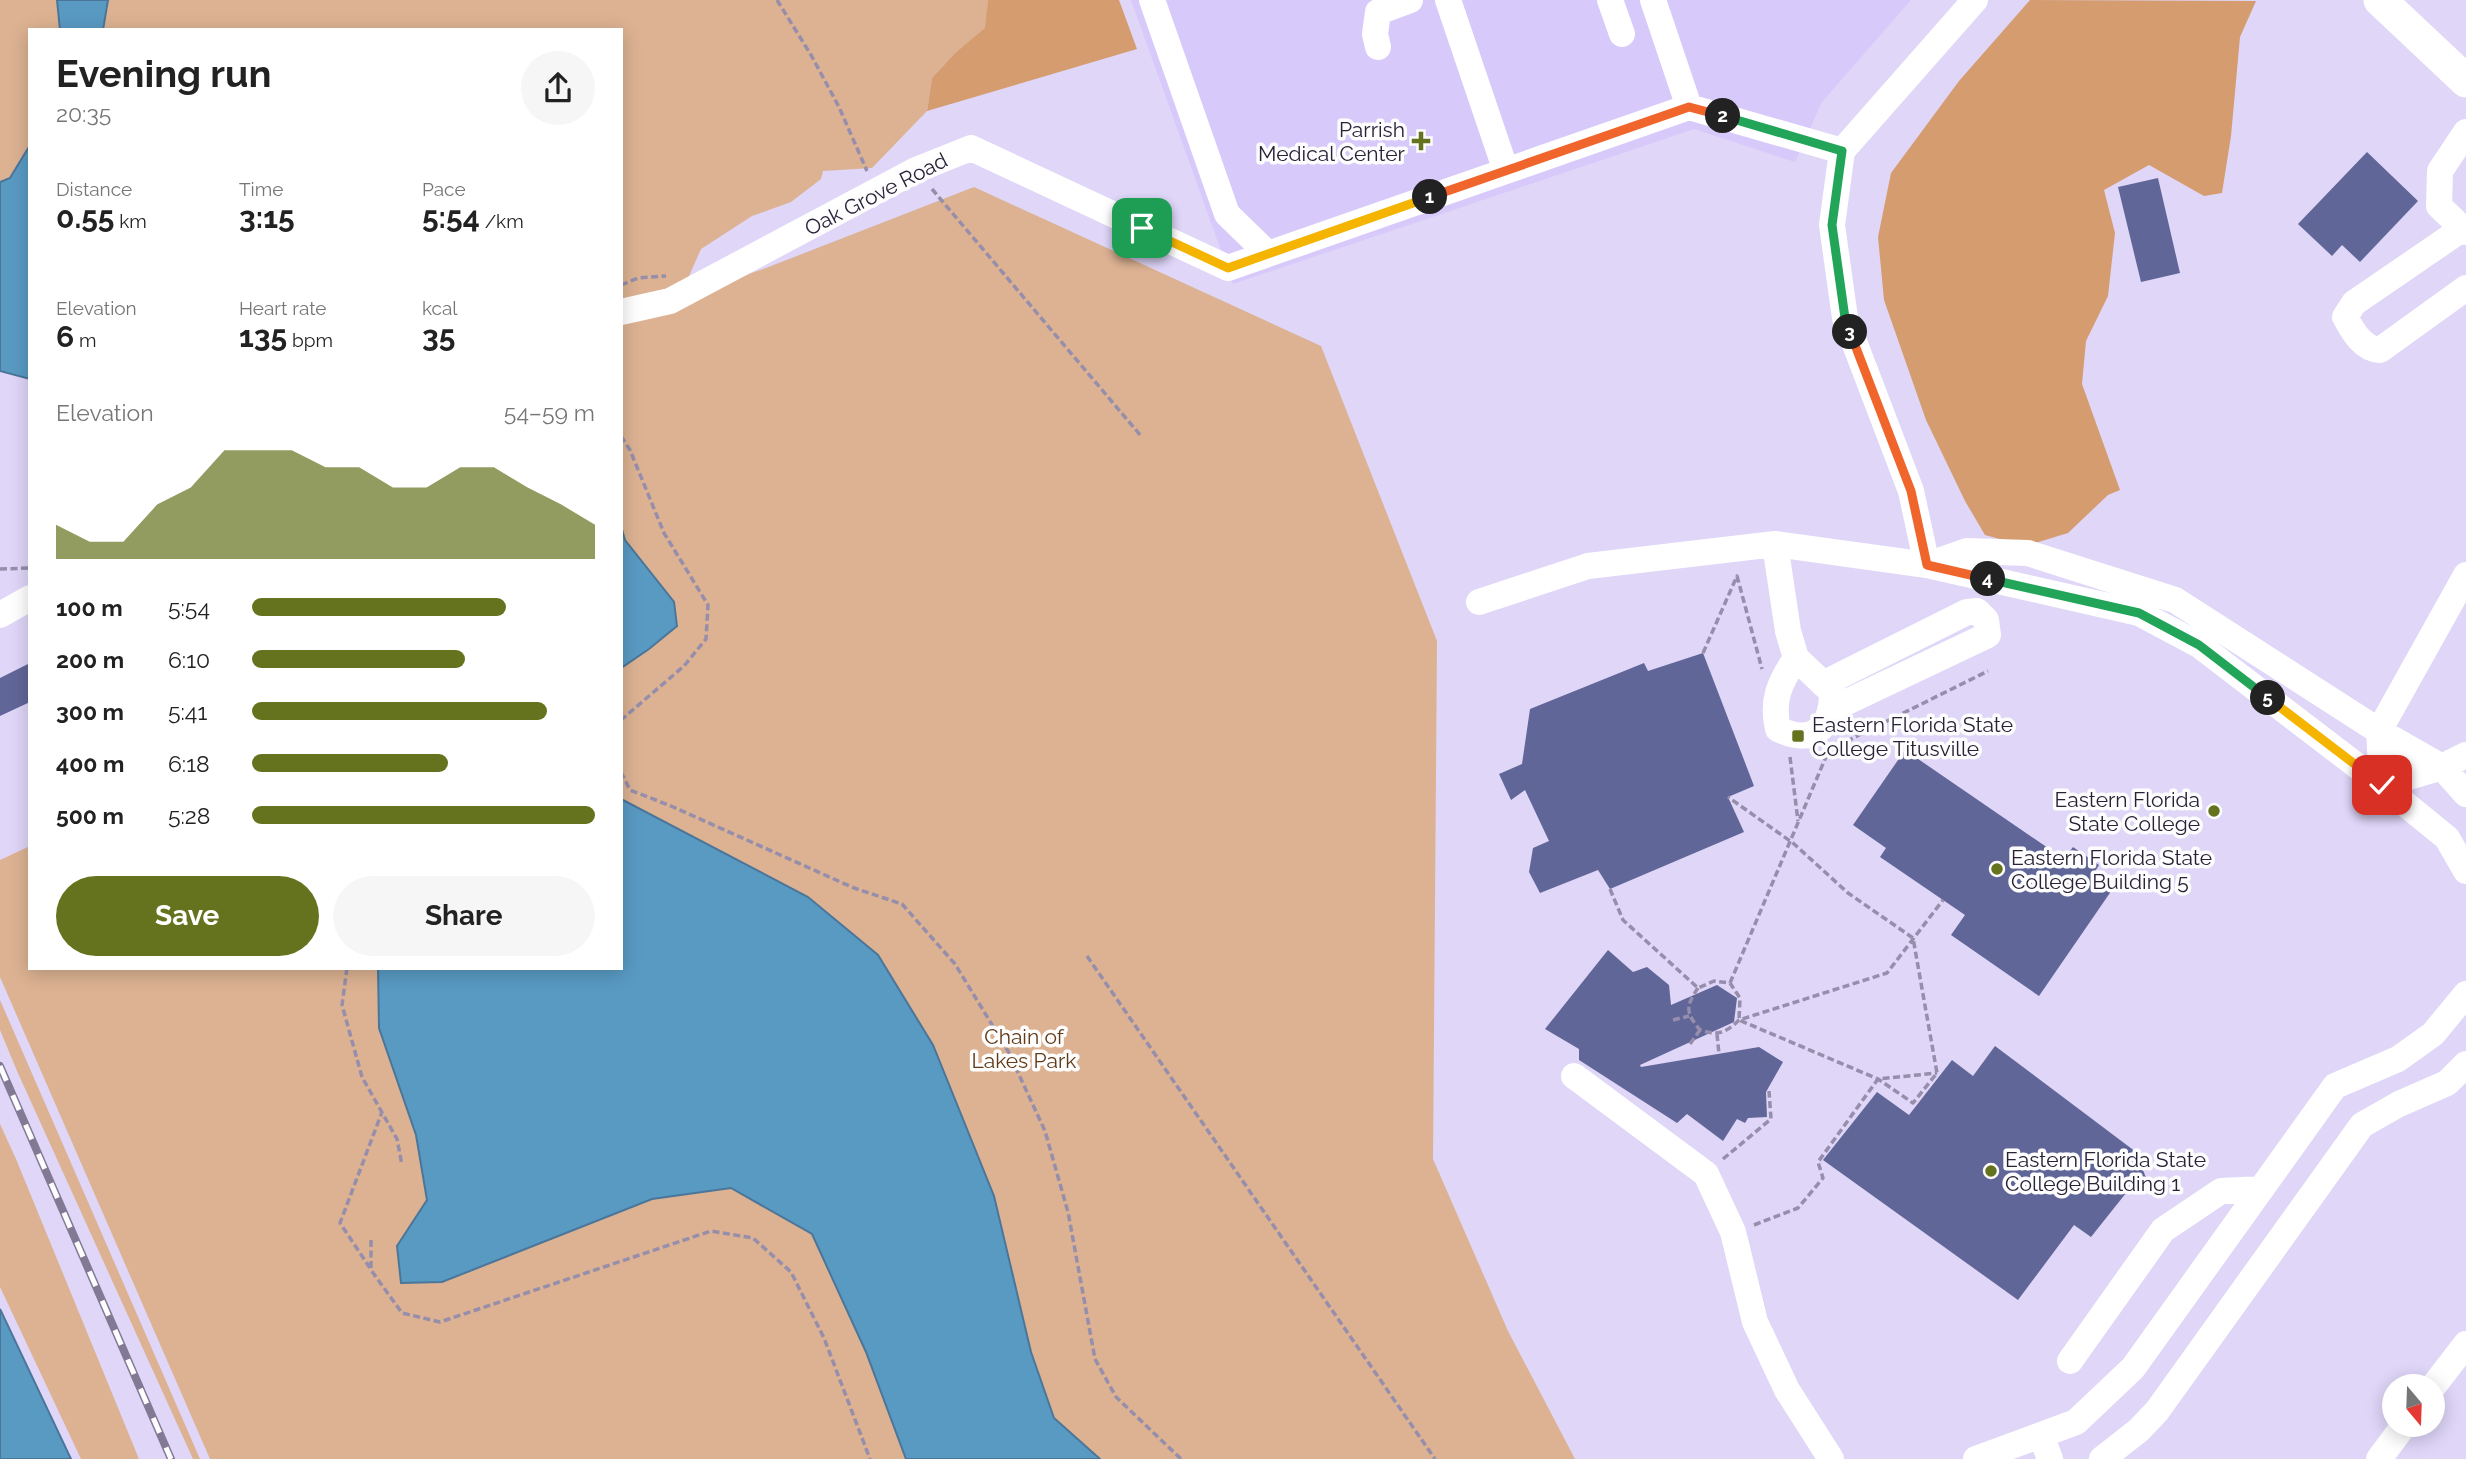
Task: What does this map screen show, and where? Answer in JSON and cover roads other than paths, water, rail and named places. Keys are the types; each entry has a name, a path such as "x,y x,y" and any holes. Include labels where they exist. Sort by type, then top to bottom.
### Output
{"main road":[{"path":"2380,0 2466,81"}],"street":[{"path":"1152,0 1227,214 1268,254"},
{"path":"1378,47 1375,34 1378,12 1410,0"},
{"path":"1448,0 1506,171"},
{"path":"1610,0 1622,34"},
{"path":"1653,0 1689,107 1842,151"},
{"path":"1927,565 1911,491 1845,318 1832,225 1842,151 1975,0"},
{"name":"Oak Grove Road","path":"623,312 670,301 916,170 971,148 1228,268 1689,107"},
{"path":"2466,132 2440,171 2439,206 2464,231 2354,303 2345,317 2352,330 2368,348 2380,350 2466,288"},
{"path":"1775,544 1788,631 1796,658 1832,692 1824,728 1811,735 1792,735 1779,729 1775,715 1775,697 1783,677 1796,658"},
{"path":"1479,602 1588,566 1775,544 1927,565 2139,613 2199,645 2382,785 2447,838 2466,871"},
{"path":"1927,565 1967,551 2028,554 2175,600 2379,731 2442,767 2466,794"},
{"path":"2382,785 2379,731 2466,575"},
{"path":"0,615 28,599"},
{"path":"1823,684 1967,612 1977,611 1986,621 1987,635 1830,709"},
{"path":"2382,785 2442,767 2466,755"},
{"path":"1976,1459 2046,1447 2133,1368 2335,1086 2407,1053 2433,1034 2466,994"},
{"path":"2102,1459 2139,1430 2157,1411 2362,1125 2399,1104 2447,1083 2466,1065"},
{"path":"1574,1076 1706,1174 1733,1232 1755,1322 1787,1390 1831,1459"},
{"path":"2070,1361 2163,1230 2221,1191 2261,1189"},
{"path":"2443,1374 2466,1344"},
{"path":"2379,1459 2395,1437"}],"water":[{"path":"57,0 108,0 103,28 60,28"},
{"path":"28,148 28,378 0,371 0,182 10,178"},
{"path":"623,533 625,540 674,602 677,626 623,667"},
{"path":"623,800 808,897 878,955 933,1045 994,1196 1031,1352 1054,1418 1100,1459 906,1459 866,1352 812,1234 731,1188 652,1199 442,1282 401,1283 397,1246 427,1200 416,1135 379,1028 378,970 623,970"},
{"path":"0,1309 71,1459 0,1459"}],"railway":[{"path":"0,1066 171,1459"}],"place":[{"name":"Parrish Medical Center","path":"1421,141"},
{"name":"Eastern Florida State College Titusville","path":"1798,736"},
{"name":"Eastern Florida State College","path":"2214,811"},
{"name":"Eastern Florida State College Building 5","path":"1997,869"},
{"name":"Eastern Florida State College Building 1","path":"1991,1171"}],"park label":[{"name":"Chain of Lakes Park","path":"1024,1048"}]}
